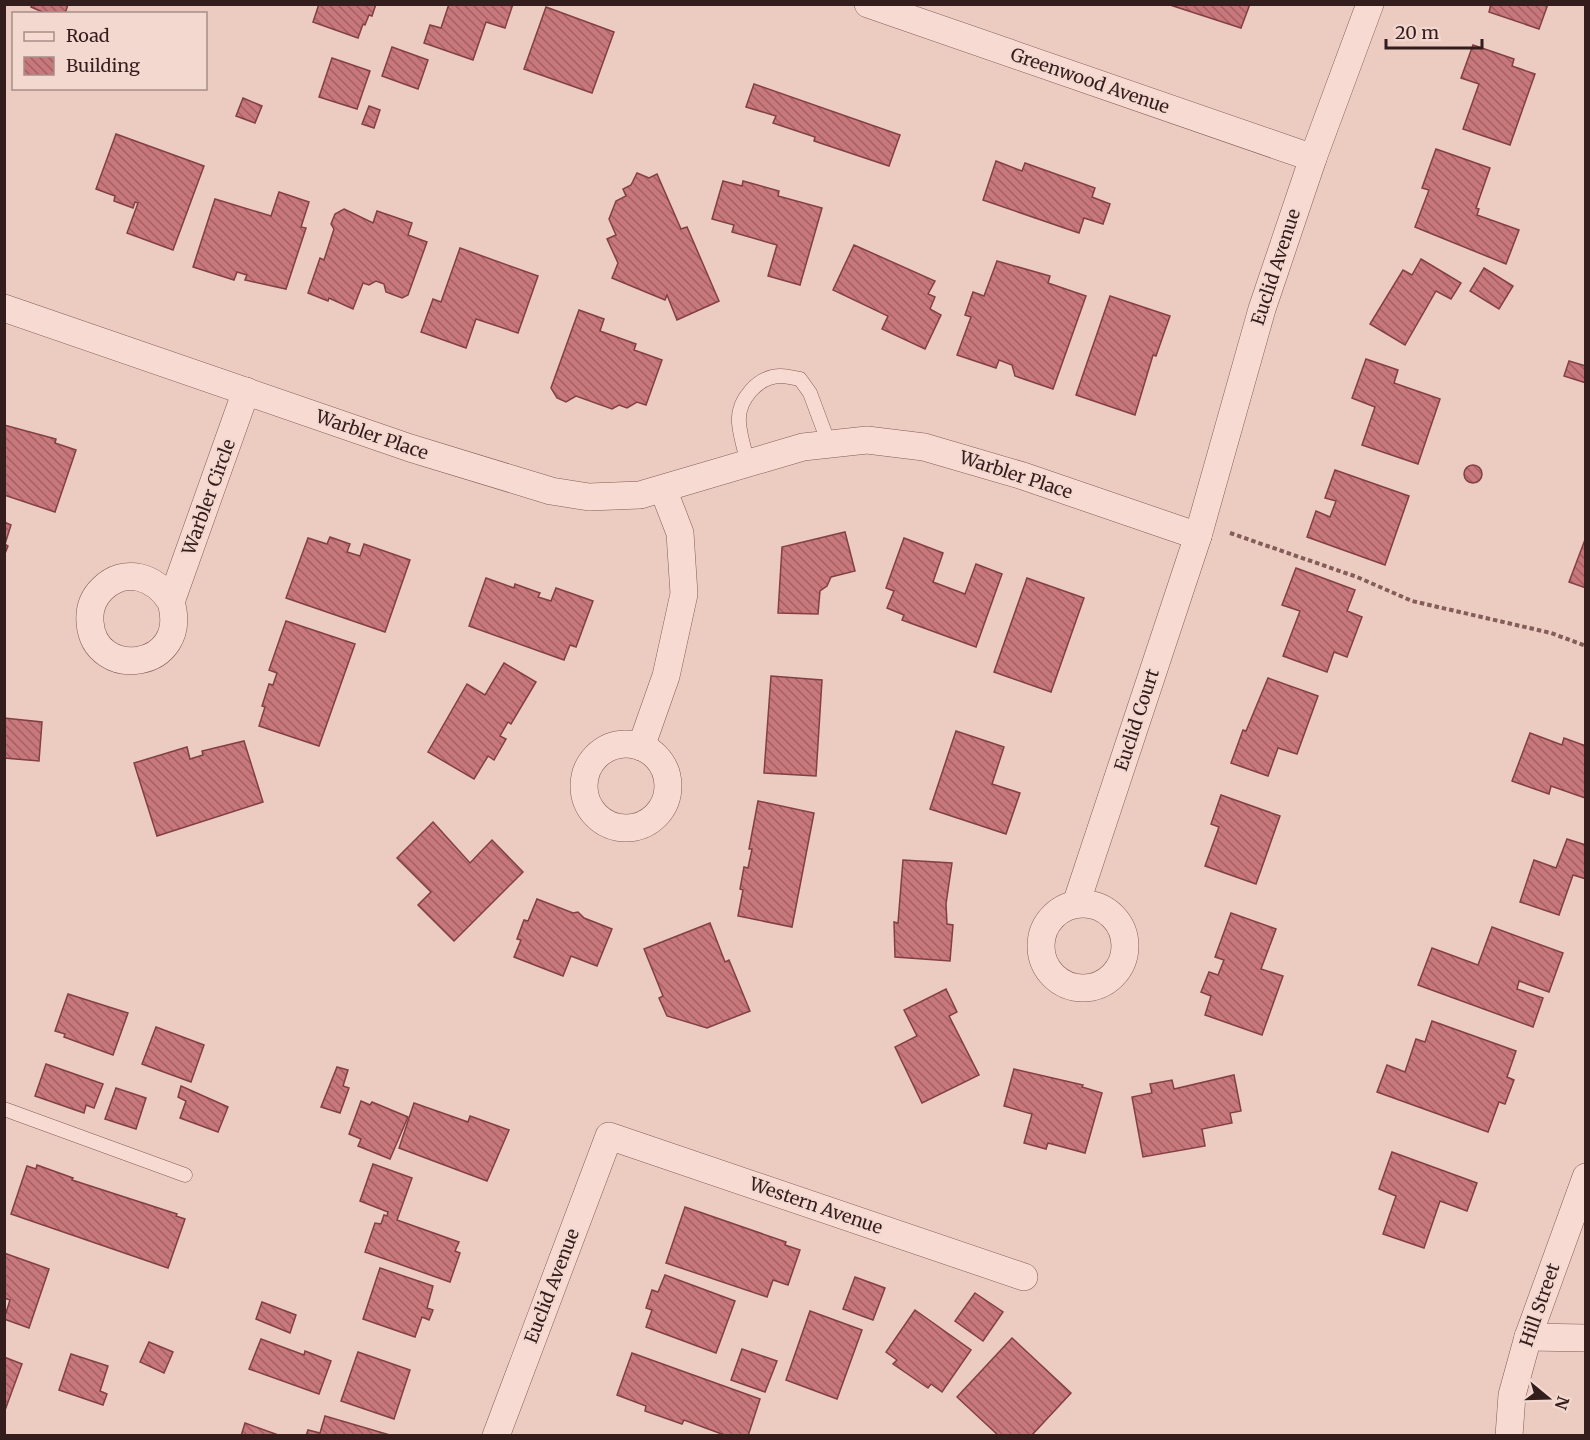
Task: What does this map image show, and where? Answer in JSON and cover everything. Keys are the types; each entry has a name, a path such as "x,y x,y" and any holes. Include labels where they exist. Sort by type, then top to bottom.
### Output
{"street":[{"name":"Greenwood Avenue","path":"868,4 1313,158"},
{"name":"Euclid Avenue","path":"1200,530 1262,309 1313,158 1370,4"},
{"name":"Warbler Place","path":"4,308 410,448 551,491 590,497 640,495 803,447 867,440 924,447 1200,530"},
{"name":"Warbler Circle","path":"171,602 246,391"},
{"path":"641,747 666,676 684,594 680,533 663,489"},
{"name":"Euclid Court","path":"1076,904 1200,530"},
{"name":"Euclid Avenue","path":"496,1436 609,1136"},
{"name":"Western Avenue","path":"609,1136 1024,1277"},
{"name":"Hill Street","path":"1509,1436 1512,1395 1528,1337 1586,1177"},
{"path":"1528,1337 1586,1338"}],"lane":[{"path":"748,464 738,421 742,404 756,386 780,376 800,379 810,393 830,444"},
{"path":"4,1109 186,1175"}],"path":[{"path":"1200,530 1320,563 1412,601 1551,633 1586,646"}],"building":[{"path":"32,4 68,4 66,12 42,12 31,7"},
{"path":"319,4 376,4 372,16 369,15 365,25 363,24 358,38 313,22"},
{"path":"449,4 513,4 505,28 486,22 473,60 424,43 430,25 441,28"},
{"path":"1167,4 1250,4 1241,28"},
{"path":"1491,4 1548,4 1539,29 1489,12"},
{"path":"546,7 614,32 592,93 524,69"},
{"path":"1473,45 1514,59 1512,66 1535,74 1510,145 1463,129 1479,84 1461,78"},
{"path":"392,47 428,60 418,89 382,76"},
{"path":"332,58 370,71 357,109 319,97"},
{"path":"754,84 900,135 889,166 814,141 815,137 773,123 776,116 746,107"},
{"path":"243,98 262,106 255,123 236,116"},
{"path":"369,106 380,110 374,128 362,124"},
{"path":"116,134 204,166 173,250 127,233 138,203 135,202 133,208 114,201 115,196 96,189"},
{"path":"1436,149 1490,168 1476,208 1479,209 1477,215 1519,230 1506,264 1415,227 1429,190 1422,188"},
{"path":"996,161 1022,171 1025,163 1095,188 1092,197 1110,204 1103,224 1084,218 1079,233 983,200"},
{"path":"637,173 649,178 657,174 681,229 687,227 719,301 677,320 667,295 665,300 612,278 618,263 607,239 616,235 609,219 616,201 626,196 623,189 631,185"},
{"path":"723,181 742,186 743,181 779,191 778,196 822,208 800,285 768,276 777,245 732,232 734,225 712,219"},
{"path":"279,192 309,202 301,227 306,228 286,289 245,280 247,275 237,272 234,280 193,267 215,199 271,216"},
{"path":"344,209 373,223 377,211 412,223 408,235 427,242 408,295 402,298 386,292 384,284 376,281 369,285 363,283 353,309 329,298 328,301 308,293 320,258 324,260 334,229 331,224 335,214"},
{"path":"854,245 935,281 928,294 935,297 930,309 941,315 925,349 882,329 888,316 833,290"},
{"path":"460,248 538,276 518,333 476,319 466,348 421,332 433,299 441,302"},
{"path":"1421,259 1461,283 1451,299 1436,291 1405,345 1370,324 1403,270 1412,275"},
{"path":"997,261 1050,276 1048,283 1086,296 1053,389 1015,376 1012,365 999,360 996,368 957,355 971,317 965,315 973,292 984,296"},
{"path":"1484,268 1513,286 1499,309 1470,291"},
{"path":"1110,296 1170,316 1156,356 1153,355 1135,415 1076,395"},
{"path":"579,310 604,319 600,331 636,344 634,350 662,360 646,405 637,402 627,408 619,405 612,409 576,396 566,402 557,398 551,388"},
{"path":"1366,359 1398,370 1394,383 1440,399 1418,464 1362,445 1375,407 1352,398"},
{"path":"1569,361 1586,366 1586,383 1564,376"},
{"path":"4,425 56,439 55,443 76,450 55,512 4,495"},
{"path":"1473,465 1479,468 1482,474 1479,480 1473,483 1467,480 1464,474 1467,468"},
{"path":"1335,470 1409,496 1385,565 1307,537 1316,511 1330,517 1336,501 1325,498"},
{"path":"4,522 11,525 4,556"},
{"path":"845,532 855,571 831,577 827,586 820,591 818,614 778,613 782,547"},
{"path":"330,537 350,544 347,552 360,556 364,544 410,560 385,632 286,598 308,538 327,544"},
{"path":"1586,537 1586,588 1569,582"},
{"path":"904,538 943,553 933,582 965,594 976,564 1002,574 976,647 902,620 904,615 887,608 894,591 886,588"},
{"path":"1296,568 1355,590 1347,611 1362,617 1347,657 1334,652 1327,672 1283,656 1300,611 1282,605"},
{"path":"486,578 514,588 515,584 540,593 538,597 551,601 556,588 593,601 576,647 570,645 564,660 469,626"},
{"path":"1027,578 1084,598 1051,692 994,672"},
{"path":"286,621 355,644 319,746 259,726 269,684 273,685 277,673 269,670"},
{"path":"504,663 536,682 511,724 508,722 500,736 506,739 494,760 488,756 474,779 428,752 467,684 485,695"},
{"path":"771,676 822,680 816,776 764,773"},
{"path":"1268,678 1318,696 1297,754 1278,748 1268,776 1231,763 1243,730 1246,731"},
{"path":"4,718 42,722 39,761 4,758"},
{"path":"956,731 1004,747 992,784 1020,793 1006,834 930,809"},
{"path":"1530,733 1562,745 1564,738 1586,746 1585,798 1551,786 1549,794 1512,781"},
{"path":"244,741 263,802 157,836 134,763 187,747 190,759 203,755 202,751"},
{"path":"1221,795 1280,816 1256,884 1205,866 1219,827 1211,824"},
{"path":"758,801 814,813 792,927 738,916 743,890 740,889 744,867 748,868 752,849 749,849"},
{"path":"433,822 470,863 492,840 523,872 454,941 418,905 431,892 397,858"},
{"path":"1567,839 1586,845 1586,879 1573,875 1559,915 1520,902 1534,860 1556,868"},
{"path":"903,860 952,863 946,904 947,924 953,925 950,961 895,957 894,922 898,923"},
{"path":"537,899 573,913 578,912 584,918 612,929 597,966 571,956 563,976 514,957 521,940 517,939 524,920 528,921"},
{"path":"1231,913 1276,929 1261,969 1283,976 1262,1035 1205,1015 1211,996 1201,992 1209,972 1218,975 1224,960 1215,957"},
{"path":"710,923 725,962 729,960 750,1011 707,1028 667,1016 659,998 663,996 644,949"},
{"path":"1492,927 1563,953 1549,992 1519,981 1517,989 1543,998 1533,1027 1418,985 1432,948 1478,965"},
{"path":"946,989 957,1012 949,1016 979,1075 922,1103 895,1047 917,1036 904,1010"},
{"path":"68,994 128,1013 113,1055 64,1037 65,1034 55,1031"},
{"path":"1432,1021 1516,1051 1507,1077 1514,1080 1505,1104 1499,1102 1488,1132 1377,1092 1387,1065 1405,1072 1416,1039 1425,1042"},
{"path":"156,1027 204,1045 191,1082 142,1064"},
{"path":"46,1064 103,1084 94,1108 86,1105 84,1113 35,1096"},
{"path":"337,1067 348,1070 343,1086 349,1088 340,1113 321,1107"},
{"path":"1014,1069 1083,1085 1082,1087 1102,1093 1085,1153 1048,1143 1046,1149 1024,1143 1032,1114 1004,1106"},
{"path":"1234,1075 1241,1111 1230,1113 1232,1123 1202,1129 1205,1146 1143,1157 1132,1097 1152,1093 1150,1084 1172,1080 1174,1089"},
{"path":"181,1086 228,1107 218,1132 180,1118 186,1101 178,1097"},
{"path":"116,1088 146,1098 136,1129 105,1119"},
{"path":"361,1101 370,1105 372,1102 408,1117 390,1159 358,1146 361,1139 349,1134"},
{"path":"414,1103 468,1122 470,1116 509,1130 487,1181 399,1148"},
{"path":"1392,1152 1477,1183 1467,1211 1440,1201 1424,1248 1383,1234 1396,1196 1379,1189"},
{"path":"373,1164 412,1178 397,1220 459,1242 455,1251 460,1253 450,1282 365,1252 375,1223 381,1224 384,1215 387,1216 388,1212 360,1201"},
{"path":"37,1165 73,1178 72,1180 177,1214 176,1216 185,1219 168,1268 11,1214 27,1166 36,1169"},
{"path":"685,1207 786,1242 785,1245 800,1250 788,1285 773,1280 767,1297 666,1263"},
{"path":"4,1253 49,1269 29,1328 4,1319 10,1300 4,1298"},
{"path":"380,1268 433,1286 427,1308 433,1310 429,1320 422,1317 415,1337 363,1319"},
{"path":"665,1275 735,1301 716,1353 646,1327 652,1310 646,1308 652,1290 658,1292"},
{"path":"855,1277 885,1288 873,1320 843,1309"},
{"path":"975,1293 1003,1312 983,1341 955,1321"},
{"path":"262,1302 296,1315 290,1333 256,1319"},
{"path":"915,1310 971,1350 942,1392 931,1384 928,1388 893,1364 897,1360 886,1352"},
{"path":"810,1311 862,1330 837,1399 786,1380"},
{"path":"1012,1338 1071,1393 1031,1436 999,1436 957,1397"},
{"path":"261,1339 304,1355 305,1351 331,1361 319,1394 249,1369"},
{"path":"149,1342 173,1352 164,1373 140,1362"},
{"path":"742,1349 777,1361 765,1392 731,1380"},
{"path":"358,1352 410,1370 394,1419 341,1401"},
{"path":"632,1353 760,1399 748,1436 727,1436 684,1420 682,1424 645,1411 646,1406 617,1395"},
{"path":"71,1354 108,1366 100,1391 107,1394 103,1405 59,1390"},
{"path":"4,1357 22,1364 4,1413"},
{"path":"325,1416 390,1436 306,1436 308,1430 320,1433"},
{"path":"245,1423 281,1436 241,1436"}]}
